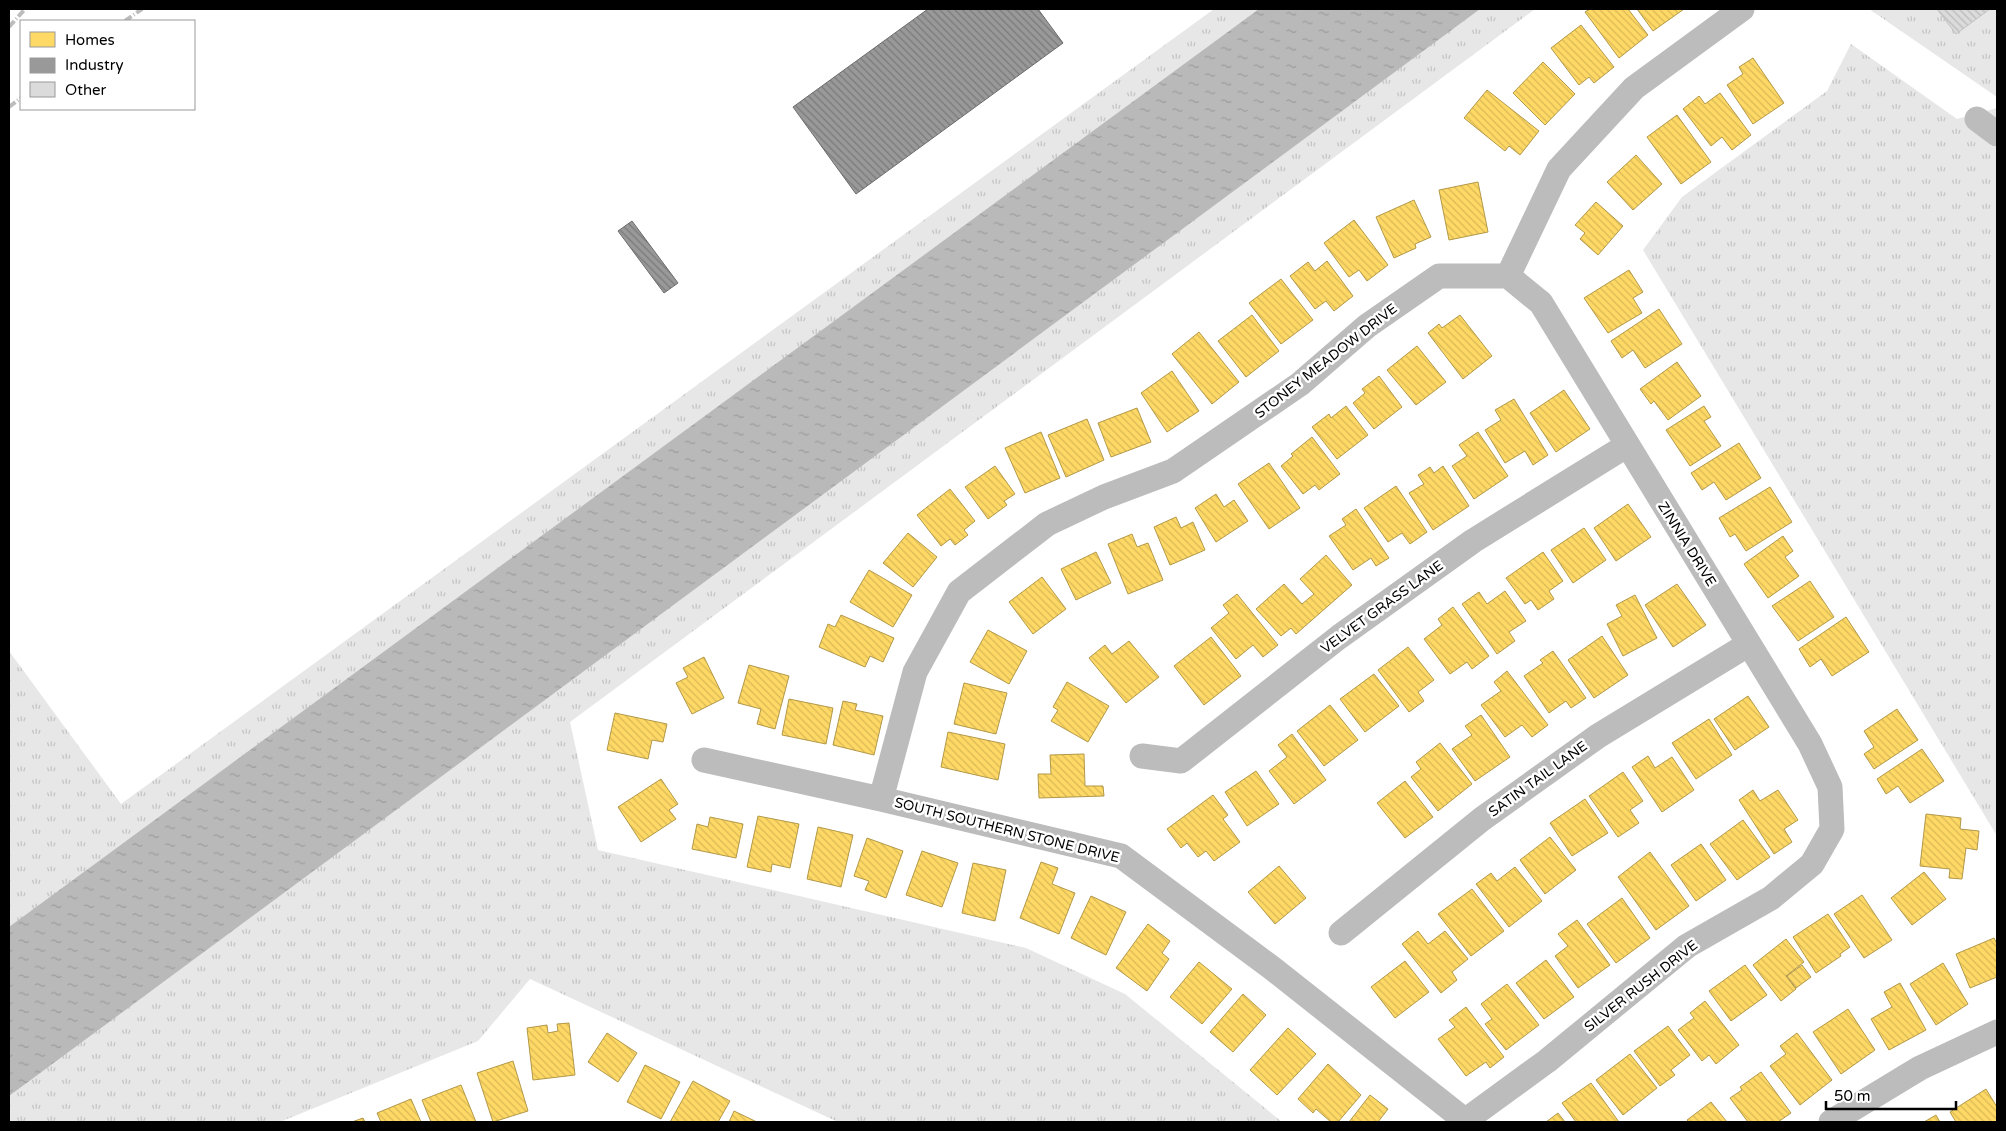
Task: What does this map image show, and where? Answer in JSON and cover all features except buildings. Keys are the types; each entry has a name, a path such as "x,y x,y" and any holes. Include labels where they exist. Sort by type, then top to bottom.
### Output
{"street":[{"path":"1508,276 1560,169 1634,88 1742,9"},
{"path":"1978,119 1997,134"},
{"name":"STONEY MEADOW DRIVE","path":"880,799 915,672 959,592 1047,524 1104,496 1174,472 1300,384 1366,326 1439,276 1508,276"},
{"name":"ZINNIA DRIVE","path":"1508,276 1541,303 1626,446 1810,744 1830,787 1832,829"},
{"name":"VELVET GRASS LANE","path":"1142,756 1181,761 1339,637 1473,541 1626,446"},
{"name":"SATIN TAIL LANE","path":"1341,933 1482,819 1590,741 1749,644"},
{"name":"SOUTH SOUTHERN STONE DRIVE","path":"704,760 1121,856 1272,968 1467,1121"},
{"name":"SILVER RUSH DRIVE","path":"1467,1121 1547,1061 1687,946 1771,898 1812,864 1832,829"},
{"path":"1831,1122 1920,1068 1997,1032"}],"green space":[{"path":"1214,9 1535,9 570,722 598,850 1026,948 1125,994 1282,1122 838,1122 530,979 478,1041 280,1122 9,1122 9,651 121,804"},
{"path":"1869,9 1997,9 1997,97"},
{"path":"1851,44 1957,119 1997,108 1997,119 1969,128 1997,148 1997,836 1643,250 1682,197 1827,91"}],"water":[{"path":"1259,9 1480,9 9,1096 9,927"}],"railway":[{"path":"9,27 25,9"},
{"path":"126,20 142,9"},
{"path":"9,107 20,99"}]}
